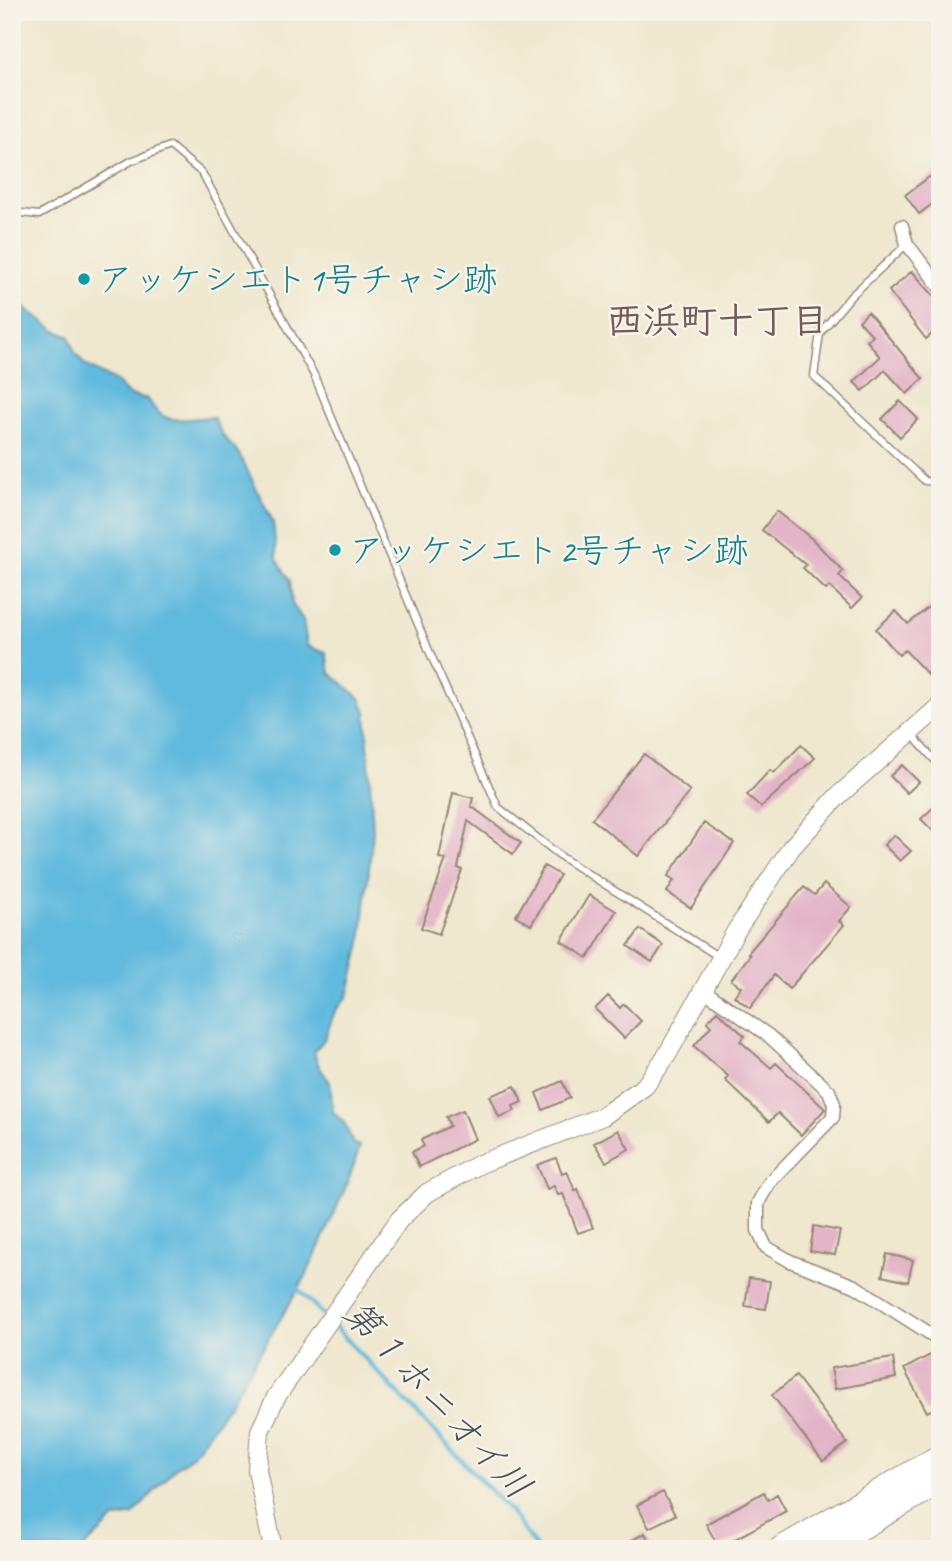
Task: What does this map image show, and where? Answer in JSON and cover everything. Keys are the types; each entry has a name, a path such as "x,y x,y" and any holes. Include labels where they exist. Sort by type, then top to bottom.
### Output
{"highway":[{"path":"780,1549 940,1456"},
{"path":"825,1549 940,1482"}],"street":[{"path":"902,226 907,244 940,287"},
{"path":"273,1549 257,1469 260,1431 276,1397 399,1220 427,1193 480,1164 603,1116 645,1086 667,1055 721,958 791,848 838,796 940,706"},
{"path":"703,990 769,1036 829,1091 834,1104 833,1117 769,1183 758,1203 758,1230 766,1247 790,1261 855,1286 940,1339"}],"lane":[{"path":"12,212 39,215 131,161 170,146 202,173 314,375 430,653 498,807 563,858 721,958"},
{"path":"907,244 851,296 820,333 814,376 925,481 940,482"},
{"path":"910,733 940,766"}],"water":[{"path":"12,299 56,331 69,336 75,353 84,364 116,382 129,395 148,399 161,415 175,420 213,417 223,436 239,454 273,522 277,559 290,581 292,604 303,620 307,646 326,653 330,673 360,698 366,712 373,831 361,943 348,996 335,1011 325,1038 314,1052 319,1067 330,1082 333,1112 345,1124 353,1144 360,1146 348,1182 306,1276 230,1403 191,1457 176,1467 133,1515 114,1519 83,1549 12,1549"}],"building":[{"path":"940,169 940,198 919,214 905,195"},
{"path":"912,271 940,303 940,327 926,339 889,291"},
{"path":"868,312 923,379 907,394 885,370 863,391 854,382 880,357 867,341 873,336 859,321"},
{"path":"900,401 918,419 900,437 882,419"},
{"path":"777,511 812,539 843,571 839,576 862,598 852,608 829,586 826,590 803,568 806,565 762,530"},
{"path":"940,598 940,670 931,678 905,650 899,655 876,629 896,611 908,624"},
{"path":"801,745 815,758 761,807 747,795 770,770 774,773"},
{"path":"644,754 690,791 638,856 592,819"},
{"path":"902,765 919,782 907,793 890,776"},
{"path":"453,793 473,798 471,806 521,843 513,854 468,821 458,868 462,870 439,934 421,928 446,859 439,858"},
{"path":"940,801 940,838 921,819"},
{"path":"704,823 734,843 691,908 667,892 674,880 668,876"},
{"path":"894,835 911,851 900,861 884,845"},
{"path":"544,866 560,875 531,925 516,916"},
{"path":"824,884 851,907 839,921 844,925 789,989 774,975 750,1008 734,996 741,987 731,980 750,955 748,953 804,887 815,895"},
{"path":"589,895 616,911 588,958 561,941"},
{"path":"640,929 663,945 652,962 628,946"},
{"path":"608,996 620,1008 624,1004 641,1021 624,1038 595,1009"},
{"path":"717,1011 745,1036 740,1041 771,1068 776,1063 825,1109 801,1135 778,1113 769,1122 725,1080 728,1076 694,1046 711,1026 707,1022"},
{"path":"562,1081 570,1098 543,1110 536,1093"},
{"path":"515,1086 522,1102 513,1106 515,1111 499,1117 490,1096"},
{"path":"463,1110 475,1139 419,1167 412,1152 424,1146 421,1140 450,1126 446,1117"},
{"path":"618,1130 629,1149 606,1162 594,1143"},
{"path":"556,1158 562,1173 567,1171 575,1191 578,1189 593,1228 578,1233 563,1194 558,1195 554,1186 547,1189 537,1165"},
{"path":"814,1226 840,1231 835,1255 810,1251"},
{"path":"887,1254 913,1260 908,1282 882,1276"},
{"path":"749,1278 770,1281 766,1309 745,1306"},
{"path":"930,1355 940,1373 940,1406 927,1412 904,1369"},
{"path":"893,1358 896,1378 835,1389 831,1368"},
{"path":"796,1376 847,1443 823,1461 772,1395"},
{"path":"663,1492 675,1515 649,1528 637,1505"},
{"path":"764,1492 768,1500 777,1494 786,1511 719,1548 706,1524"},
{"path":"645,1533 653,1549 617,1549"}],"waterway":[{"name":"第１ホニオイ川","path":"298,1289 327,1318"},
{"name":"第１ホニオイ川","path":"333,1325 510,1511 537,1549"}],"place":[{"name":"アッケシエト1号チャシ跡","path":"84,279"},
{"name":"アッケシエト2号チャシ跡","path":"335,550"}],"district":[{"name":"西浜町十丁目","path":"717,320"}]}
